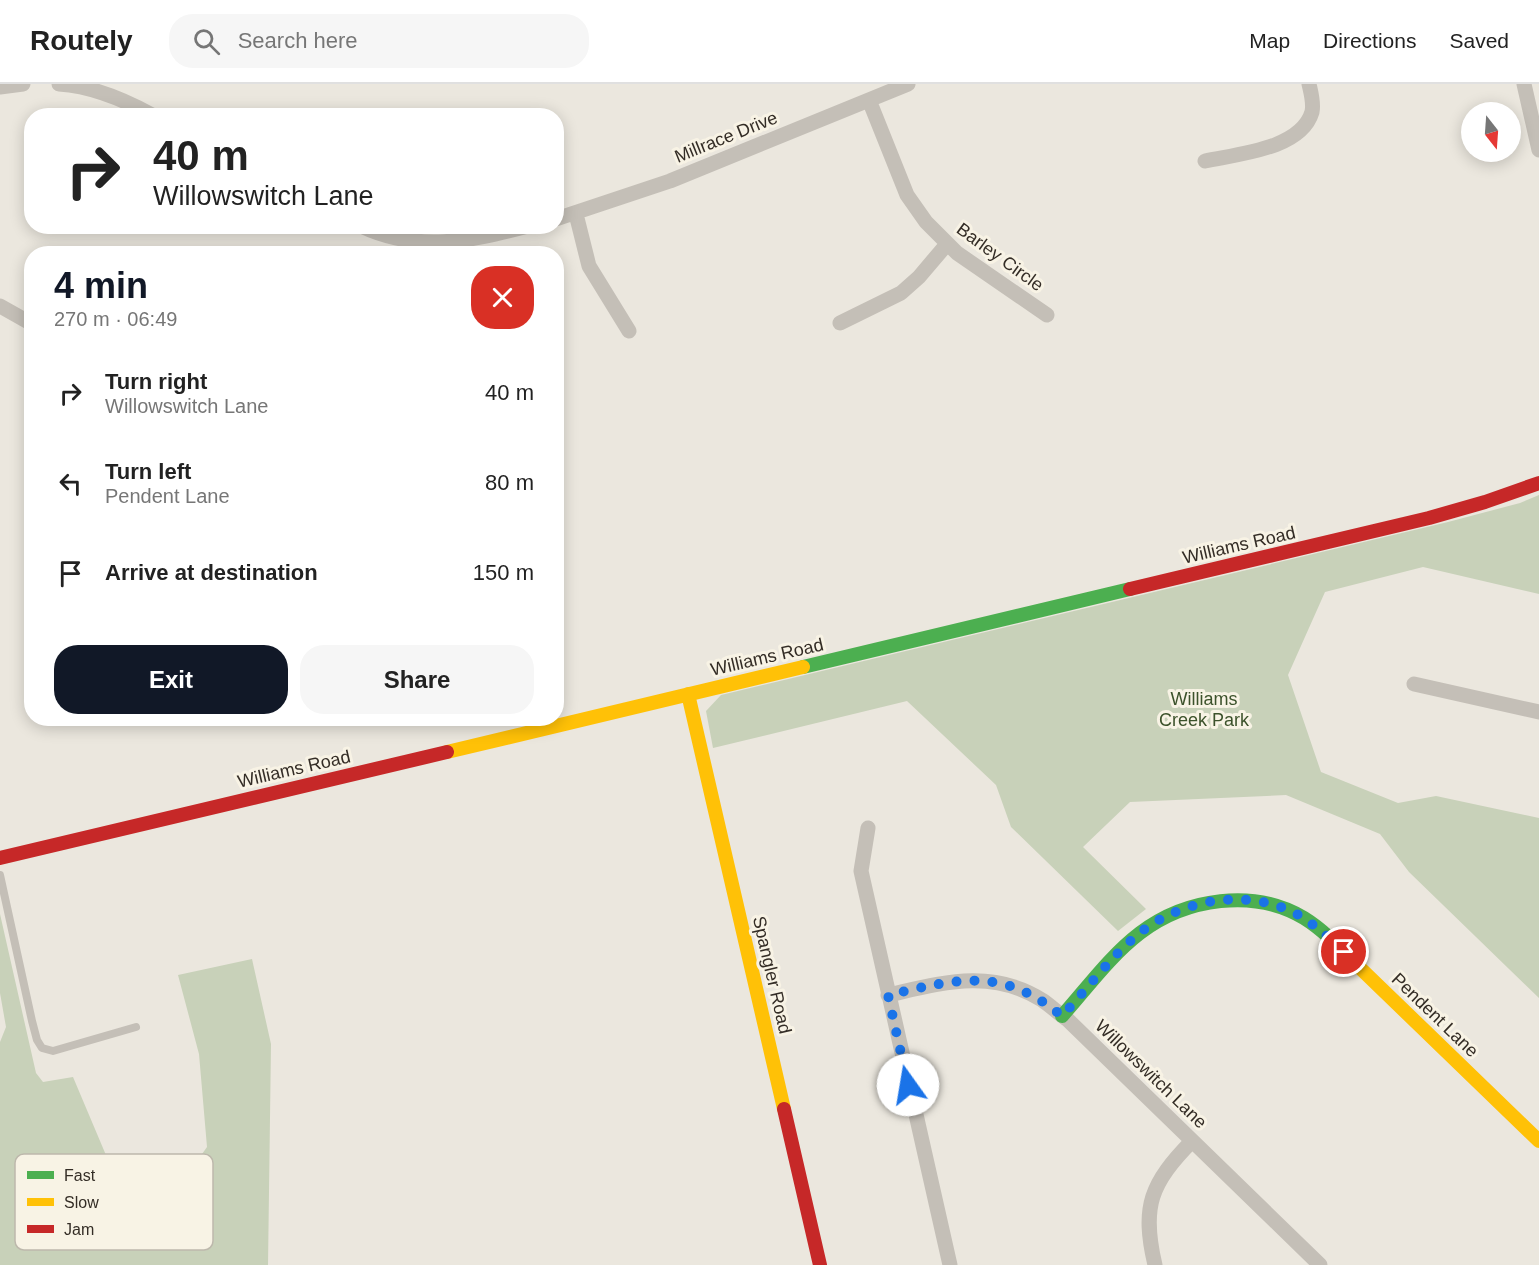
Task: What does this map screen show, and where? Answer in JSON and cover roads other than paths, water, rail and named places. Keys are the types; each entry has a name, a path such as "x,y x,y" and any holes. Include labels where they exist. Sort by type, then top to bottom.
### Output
{"main road":[{"name":"Williams Road","path":"564,724 1449,513 1539,483"},
{"name":"Spangler Road","path":"688,694 820,1265"},
{"name":"Williams Road","path":"0,858 554,726"},
{"name":"Pendent Lane","path":"1062,1016 1126,945 1141,932 1172,913 1189,906 1229,900 1264,903 1300,916 1328,936 1539,1141"}],"street":[{"path":"0,87 23,84"},
{"path":"59,84 71,84 105,93 137,108"},
{"name":"Millrace Drive","path":"564,217 670,181 908,84"},
{"path":"1205,161 1278,144 1292,138 1305,125 1312,111 1309,84"},
{"path":"1524,84 1539,150"},
{"name":"Barley Circle","path":"869,100 908,195 926,222 957,253 1047,315"},
{"path":"576,214 589,266 629,332"},
{"path":"383,234 397,239 443,244 495,234"},
{"path":"840,323 901,293 919,277 947,244"},
{"path":"0,306 24,320"},
{"path":"1414,684 1539,712"},
{"path":"868,828 861,871 950,1265"},
{"name":"Willowswitch Lane","path":"888,995 941,983 981,980 1000,983 1044,1000 1320,1265"},
{"path":"1155,1265 1148,1222 1151,1200 1159,1180 1172,1161 1192,1141"}],"lane":[{"path":"0,875 32,1021 37,1040 42,1048 52,1051 136,1027"}],"park label":[{"name":"Williams Creek Park","path":"1204,709"}]}
